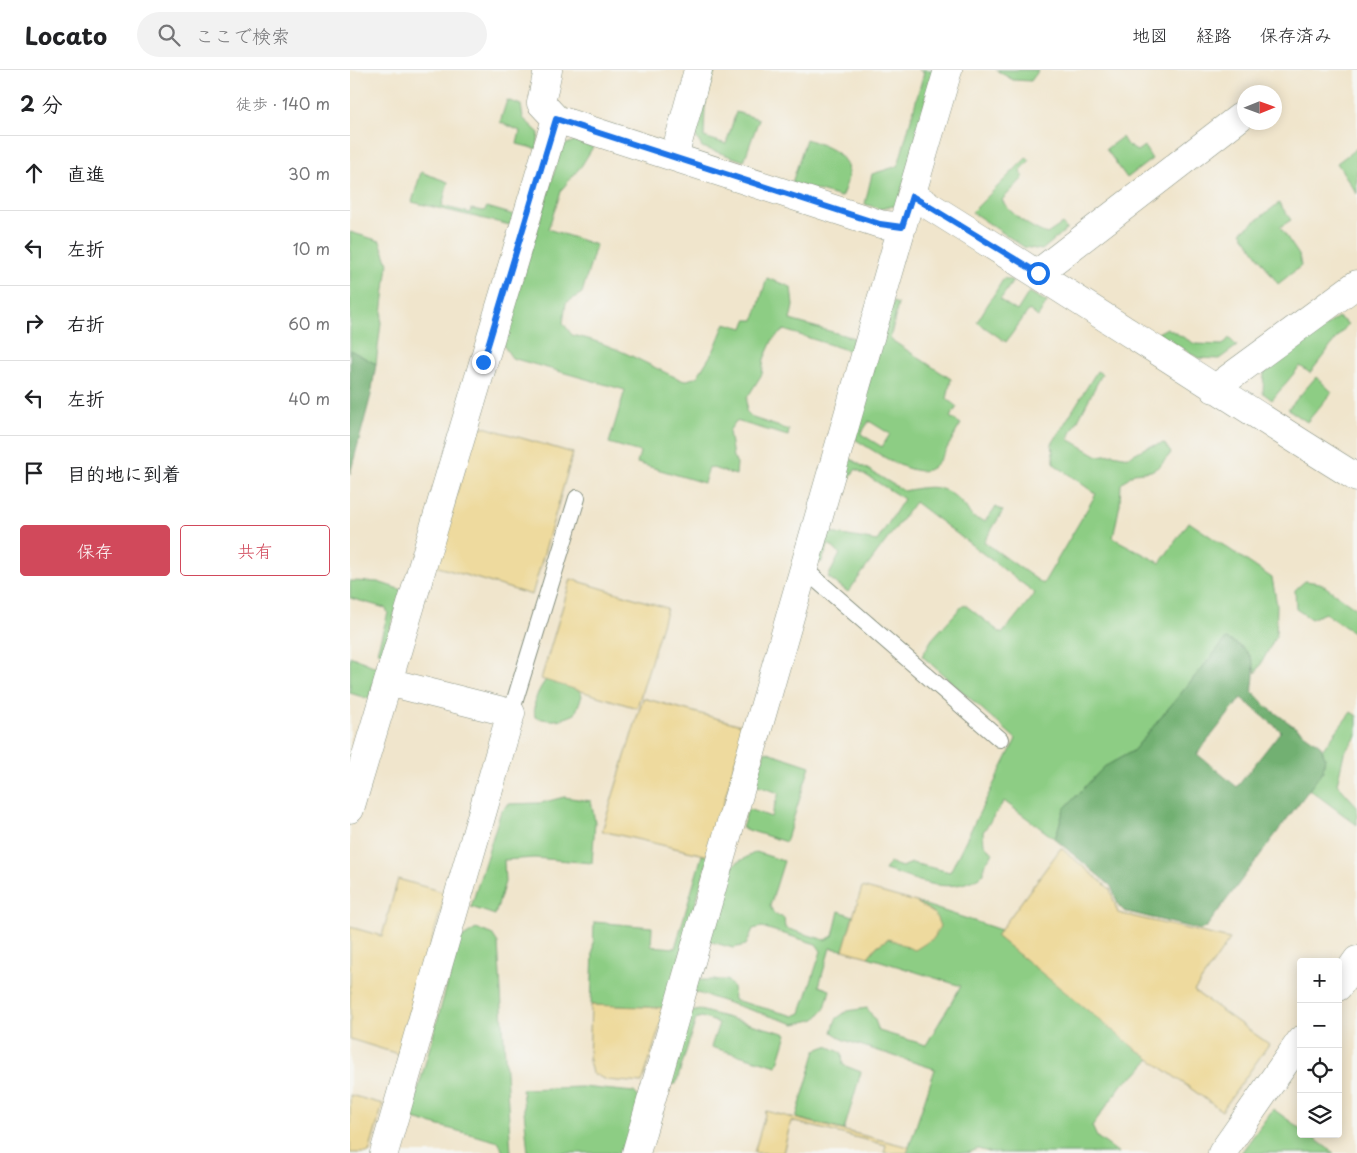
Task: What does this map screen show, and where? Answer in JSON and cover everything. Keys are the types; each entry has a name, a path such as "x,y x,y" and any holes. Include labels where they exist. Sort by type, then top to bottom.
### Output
{"street":[{"path":"548,70 540,103 556,119 880,224 902,227"},
{"path":"674,157 698,70"},
{"path":"636,1153 948,70"},
{"path":"1038,273 1237,118"},
{"path":"350,809 556,119"},
{"path":"912,196 1038,273 1214,389 1357,478"},
{"path":"1214,389 1357,284"},
{"path":"384,1153 511,713 388,682"},
{"path":"1342,981 1357,960"},
{"path":"1222,1153 1297,1046"}],"lane":[{"path":"511,713 577,498"},
{"path":"804,569 1000,739"}],"green space":[{"path":"711,70 715,70 705,106 704,137 726,144 736,112 759,119 744,161 702,147 692,130"},
{"path":"919,70 934,70 898,205 880,209 865,204 872,174 898,166 924,72"},
{"path":"996,70 1039,70 1031,81 1013,80"},
{"path":"507,100 521,105 523,118 539,133 537,149 517,144 520,131 500,122"},
{"path":"1122,137 1127,145 1137,151 1144,146 1152,159 1127,178 1106,149"},
{"path":"806,139 836,152 843,158 847,165 848,174 841,197 792,183"},
{"path":"574,141 593,147 582,165 562,189 548,229 596,245 582,293 566,303 563,323 572,335 616,349 684,381 697,377 714,350 725,323 743,328 746,320 754,320 767,278 791,287 793,306 790,320 854,338 850,351 784,330 773,339 764,359 762,374 747,398 746,411 753,418 789,430 788,436 736,421 729,431 733,457 737,463 736,475 709,467 704,483 637,463 640,452 609,443 625,390 512,358 503,345 562,146"},
{"path":"1357,148 1357,194 1337,163"},
{"path":"1027,157 1030,160 1020,171 1023,178 1002,200 1016,216 1041,232 1047,234 1062,224 1067,229 1042,250 1024,247 972,212"},
{"path":"421,172 448,182 442,206 470,213 471,209 484,211 487,207 514,215 510,225 412,202"},
{"path":"1279,203 1291,220 1280,227 1299,255 1301,266 1278,284 1241,232"},
{"path":"350,232 380,241 388,264 376,364 350,350"},
{"path":"1004,278 1013,281 1000,300 1017,311 1029,292 1047,302 1038,317 1029,310 1006,342 977,322"},
{"path":"893,302 898,304 890,339 951,379 947,399 957,407 950,417 961,424 940,459 933,467 925,471 905,467 856,440 855,429","holes":["869,421 890,434 882,447 861,434"]},
{"path":"1338,317 1348,324 1310,373 1300,366 1272,400 1263,393 1264,373"},
{"path":"1167,328 1195,344 1223,345 1229,338 1237,346 1219,359 1198,358 1158,333"},
{"path":"350,350 376,364 371,395 350,474"},
{"path":"1097,371 1102,374 1068,439 1098,456 1113,454 1128,457 1147,447 1164,443 1171,453 1160,466 1151,471 1134,473 1121,484 1120,504 1113,538 1160,563 1189,522 1272,578 1277,605 1276,636 1256,673 1246,651 1239,645 1226,639 1133,751 1104,767 1064,809 1055,839 1004,801 983,832 984,844 993,853 984,865 984,874 959,885 947,886 923,882 885,870 890,863 902,867 912,863 950,872 1016,739 922,656 932,639 964,604 1002,634 1035,593 915,502 848,592 828,577 840,554 829,544 821,563 816,560 825,532 877,541 904,499 856,469 846,483 842,482 849,458 904,491 928,487 942,489 955,497 972,517 979,520 985,521 996,507 1003,511 984,542 1043,584 1096,494 1054,464 1052,444"},
{"path":"1316,377 1332,392 1307,422 1288,409"},
{"path":"350,581 378,582 402,590 383,653 377,652 388,613 385,608 350,598"},
{"path":"1305,581 1320,583 1357,609 1357,635 1325,613 1311,619 1296,609 1295,590"},
{"path":"1226,639 1243,648 1251,659 1254,672 1252,691 1267,707 1320,745 1325,757 1323,771 1207,926 1201,930 1124,911 1119,906 1111,886 1055,839 1064,809 1104,767 1133,751","holes":["1241,698 1281,731 1237,787 1197,754"]},
{"path":"350,656 378,668 369,699 350,693"},
{"path":"552,672 577,683 582,696 575,714 565,718 546,720 535,717 534,710 538,693"},
{"path":"1351,712 1357,716 1357,736 1344,753 1337,784 1357,806 1357,825 1309,789 1322,771 1324,756 1322,750"},
{"path":"765,751 810,766 786,842 742,828 748,809 771,817 779,793 755,785"},
{"path":"564,797 591,801 595,822 592,863 535,858 504,860 505,882 495,915 471,907 501,811 508,804 541,803"},
{"path":"756,852 784,861 770,906 774,914 784,918 785,928 825,940 833,936 839,911 853,916 843,950 830,948 819,986 830,990 825,1008 816,1019 795,1024 694,992 697,980 727,980 733,987 734,1000 794,1016 801,1013 821,951 816,944 762,927 753,929 746,945 733,948 708,941 731,866"},
{"path":"702,855 709,856 666,1008 591,1005 594,922 652,927 651,946 675,948"},
{"path":"916,902 1001,930 996,936 1150,1059 1136,1075 1123,1083 1092,1126 1097,1137 1119,1153 992,1153 978,1149 968,1153 907,1153 935,1069 844,1040 832,1032 836,1019 847,1011 867,1008 875,1020 879,1031 926,1045 961,986 868,957 877,946 888,939 899,941 907,948 935,914"},
{"path":"476,929 492,934 498,943 511,1153 503,1153 499,1142 410,1118 460,939"},
{"path":"700,1010 787,1034 777,1066 711,1047 719,1023 701,1017 696,1019 676,1084 668,1084 690,1012"},
{"path":"827,1046 842,1053 843,1065 861,1072 844,1130 796,1118 816,1050"},
{"path":"582,1087 634,1092 640,1099 625,1153 528,1153 522,1089"},
{"path":"1273,1109 1297,1126 1297,1138 1313,1138 1334,1153 1241,1153"}],"sand":[{"path":"477,425 573,453 532,595 435,566"},
{"path":"571,579 667,608 637,708 541,679"},
{"path":"643,698 745,726 709,856 602,831"},
{"path":"1061,848 1110,889 1118,913 1230,939 1194,991 1269,1044 1222,1111 1133,1047 996,936"},
{"path":"398,879 446,893 398,1054 350,1039 350,927 382,936"},
{"path":"862,887 916,902 935,914 940,926 934,938 915,950 888,939 877,946 868,957 843,950"},
{"path":"591,1005 666,1008 642,1083 606,1080 592,1073 589,1061"},
{"path":"350,1095 383,1104 369,1153 350,1153"},
{"path":"766,1111 909,1147 907,1153 884,1153 886,1145 791,1121 783,1153 754,1153"}],"route":[{"path":"483,362 556,119 880,224 902,227 912,196 1038,273"}]}
